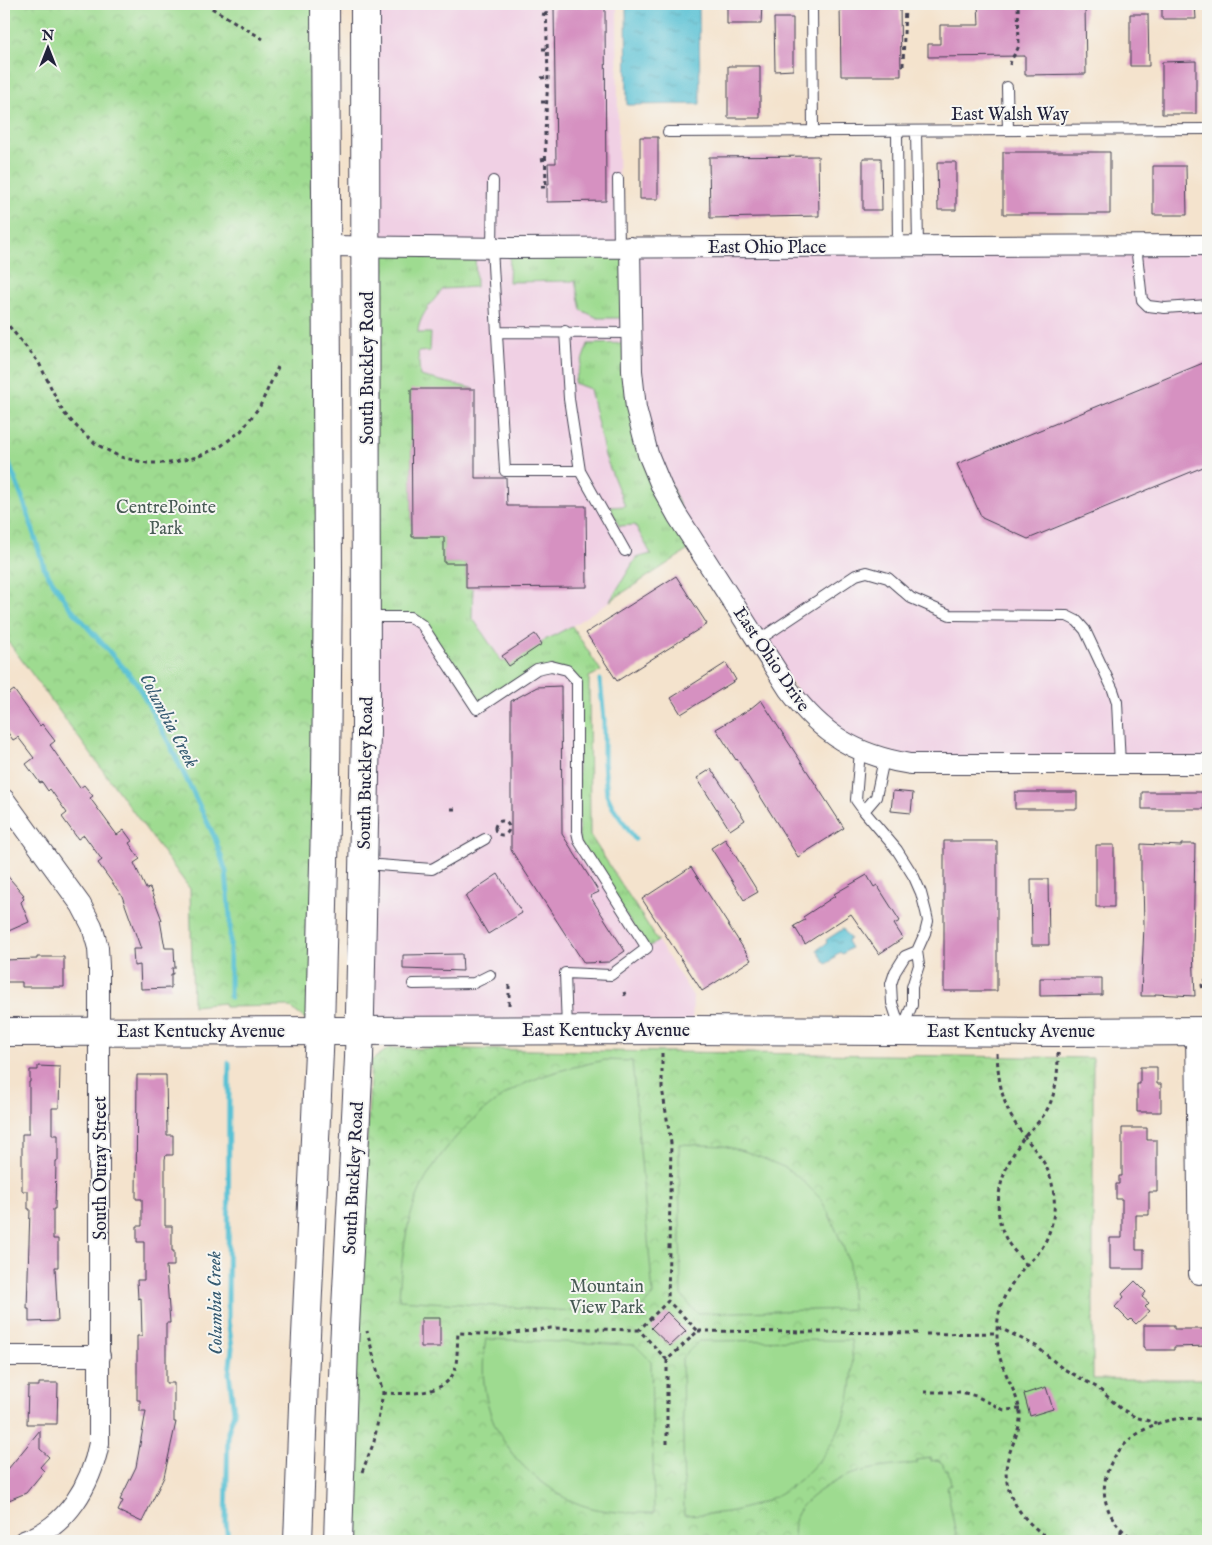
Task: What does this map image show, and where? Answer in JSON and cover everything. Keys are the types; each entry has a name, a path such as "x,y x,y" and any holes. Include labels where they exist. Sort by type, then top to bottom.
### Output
{"main road":[{"path":"298,1541 303,1389 320,1030 326,798 328,579 325,4"},
{"name":"South Buckley Road","path":"338,1541 344,1347 360,1031 364,864 367,617 365,4"},
{"name":"East Kentucky Avenue","path":"4,1032 320,1030 1202,1031"}],"street":[{"name":"East Ohio Place","path":"326,246 492,248 1208,245"},
{"name":"East Ohio Drive","path":"624,247 636,408 643,440 652,466 677,515 789,690 805,711 824,729 845,743 860,750 884,759 910,764 1208,764"},
{"name":"South Ouray Street","path":"4,799 81,905 92,926 98,948 100,1031 99,1443 96,1461 81,1495 65,1514 34,1539"},
{"path":"1199,1274 1202,1031"},
{"path":"4,1356 100,1356"}],"lane":[{"path":"812,4 813,131"},
{"path":"1007,87 1008,130"},
{"name":"East Walsh Way","path":"668,132 1208,129"},
{"path":"897,131 898,186 908,247"},
{"path":"908,247 917,186 916,131"},
{"path":"618,179 624,247"},
{"path":"493,181 492,248 505,471 580,471"},
{"path":"898,186 917,186"},
{"path":"1136,245 1142,300 1148,306 1165,308 1208,305"},
{"path":"497,332 631,332"},
{"path":"565,332 569,399 580,471 625,551"},
{"path":"758,641 856,575 867,572 888,578 911,598 950,615 1067,616 1077,621 1085,630 1113,690 1117,702 1120,765"},
{"path":"367,617 410,617 422,625 477,709 537,669 551,666 567,670 577,681 577,832 579,842 647,948 611,975 565,973 567,1030"},
{"path":"860,750 856,800 897,850 914,877 921,894 928,921 917,951 919,965 912,987 912,1005 901,1030"},
{"path":"864,811 876,797 884,759"},
{"path":"364,864 432,869 485,839"},
{"path":"901,1030 892,1003 891,984 895,972 905,956 917,951"},
{"path":"413,984 474,983 490,975"}],"path":[{"path":"205,4 263,39"},
{"path":"903,66 905,4"},
{"path":"1010,65 1010,59 1018,51 1019,45 1018,4"},
{"path":"541,187 546,187 545,133 548,77 546,5"},
{"path":"542,14 547,15"},
{"path":"542,49 547,49"},
{"path":"541,78 548,77"},
{"path":"541,102 546,102"},
{"path":"540,133 545,133"},
{"path":"541,160 546,159"},
{"path":"4,320 39,363 63,412 78,428 96,444 120,457 147,463 170,463 197,457 221,446 241,431 260,406 278,367"},
{"path":"450,809 459,809"},
{"path":"504,821 509,826 509,831 501,835 497,833 495,826 497,822 504,821"},
{"path":"1208,902 1208,933"},
{"path":"1208,979 1202,985 1203,990 1208,993"},
{"path":"509,985 509,1008"},
{"path":"624,992 626,998"},
{"path":"996,1032 1001,1091 1012,1118 1042,1158 1051,1175 1055,1198 1048,1235 1039,1251 1018,1275 1000,1308 997,1333 1000,1358 1020,1409 1020,1424 1007,1462 1007,1478 1011,1496 1032,1527 1054,1541"},
{"path":"1026,1265 1009,1244 1001,1224 998,1204 1000,1185 1008,1162 1025,1136 1043,1116 1054,1094 1058,1068 1058,1032"},
{"path":"639,1330 668,1301 671,1143 662,1088 662,1053"},
{"path":"668,1301 698,1332"},
{"path":"998,1327 1036,1346 1062,1368 1098,1388 1120,1408 1134,1417 1156,1423"},
{"path":"383,1394 404,1394 434,1389 449,1382 454,1370 458,1333 500,1335 551,1328 639,1330 667,1360 667,1447"},
{"path":"667,1360 698,1332 919,1333"},
{"path":"926,1334 997,1333"},
{"path":"924,1392 961,1392 976,1396 1004,1410 1020,1409"},
{"path":"1136,1541 1121,1529 1108,1509 1105,1497 1105,1483 1109,1467 1117,1452 1126,1441 1156,1423 1182,1418 1198,1418 1208,1421"},
{"path":"1120,1541 1121,1529"}],"shaded area":[{"path":"365,4 616,4 619,246 1208,245 1208,764 927,765 824,729 696,545 572,626 601,671 589,677 590,835 693,996 692,1030 360,1031"}],"green space":[{"name":"CentrePointe Park","path":"4,4 325,4 320,1030 288,1006 225,1007 224,1003 193,1006 190,889 4,636"},
{"path":"366,247 475,248 476,287 443,289 420,321 418,333 431,333 430,351 418,352 420,376 475,389 411,390 412,537 444,537 444,563 466,563 466,588 473,588 472,617 502,662 572,626 601,671 589,677 590,835 658,941 647,948 579,841 577,681 551,666 477,709 422,625 410,617 367,617"},
{"path":"630,247 631,318 598,318 581,310 575,281 509,282 510,248"},
{"path":"631,343 634,396 696,545 610,601 636,558 651,554 635,525 619,526 610,507 625,506 605,456 590,389 574,383 588,344"},
{"name":"Mountain View Park","path":"389,1048 1093,1058 1093,1379 1208,1379 1208,1541 350,1541 351,1452 371,1061"},
{"path":"605,1060 632,1061 653,1295 635,1315 399,1300 401,1271 411,1214 429,1173 462,1130 489,1106 528,1082 572,1067"},
{"path":"679,1144 724,1146 747,1152 786,1168 802,1180 820,1198 843,1246 849,1264 852,1309 697,1313 681,1295"},
{"path":"486,1339 635,1345 651,1361 654,1513 602,1510 569,1500 531,1473 516,1458 494,1423 488,1404 484,1383 483,1361"},
{"path":"851,1340 852,1378 849,1398 838,1432 819,1461 794,1484 764,1501 748,1507 724,1512 684,1515 682,1358 699,1341"},
{"path":"930,1458 931,1461 938,1460 943,1464 944,1470 948,1470 951,1485 947,1487 957,1541 794,1541 794,1521 796,1515 807,1501 824,1488 842,1478 859,1472 917,1463 917,1460"}],"water":[{"path":"626,4 699,4 700,104 627,105"},
{"path":"843,929 850,939 847,941 851,948 842,954 840,952 826,964 817,950 827,943 826,940"}],"building":[{"path":"727,4 762,4 761,24 727,24"},
{"path":"840,4 900,4 901,76 841,76"},
{"path":"978,4 1085,4 1086,74 1025,75 1025,56 928,57 928,44 940,44 940,25 979,25"},
{"path":"1162,4 1195,4 1196,19 1162,19"},
{"path":"554,7 605,7 606,201 547,202 547,184 549,184 548,163 556,163"},
{"path":"1130,14 1148,14 1149,66 1130,66"},
{"path":"774,18 793,18 793,70 775,71"},
{"path":"1196,61 1196,114 1162,114 1162,62"},
{"path":"728,66 760,66 760,118 728,118"},
{"path":"640,137 658,137 658,199 640,199"},
{"path":"1003,152 1110,152 1110,214 1003,214"},
{"path":"818,156 819,216 710,218 709,157"},
{"path":"863,158 881,158 882,210 863,210"},
{"path":"937,162 956,162 956,210 938,210"},
{"path":"1153,166 1186,166 1187,215 1153,215"},
{"path":"1208,361 1208,465 1028,539 982,518 957,464"},
{"path":"411,389 475,389 475,478 506,478 507,506 586,506 587,587 466,588 466,563 444,563 444,537 412,537"},
{"path":"676,576 707,624 617,681 586,633"},
{"path":"535,634 542,644 509,666 502,656"},
{"path":"726,663 736,680 681,714 671,698"},
{"path":"561,686 562,834 599,892 590,896 625,951 609,962 584,963 511,850 511,701 537,687"},
{"path":"14,690 40,726 42,724 55,741 50,745 80,788 84,785 93,796 90,798 117,835 124,830 132,841 129,843 140,859 134,863 146,889 150,888 162,920 160,920 165,948 174,948 175,968 172,968 171,988 141,989 140,965 134,966 133,949 141,949 122,896 98,863 102,860 84,835 78,839 62,817 67,813 50,789 48,791 42,782 40,783 26,764 34,758 18,737 13,740 4,727 4,697"},
{"path":"761,700 844,828 798,857 716,729 750,709"},
{"path":"711,769 745,820 730,830 697,778"},
{"path":"893,791 913,793 911,813 891,811"},
{"path":"1015,792 1077,792 1077,809 1015,809"},
{"path":"1142,792 1204,792 1204,809 1142,809"},
{"path":"725,839 758,892 744,900 711,848"},
{"path":"944,841 997,841 997,991 944,991"},
{"path":"1141,844 1181,846 1181,844 1195,844 1193,950 1195,996 1155,994 1155,996 1141,996 1144,925"},
{"path":"1096,845 1114,845 1114,907 1096,907"},
{"path":"691,867 751,960 702,991 642,899"},
{"path":"4,872 24,895 22,896 24,899 21,902 29,922 4,933"},
{"path":"498,874 522,913 488,934 465,896"},
{"path":"867,875 874,887 877,885 900,921 894,924 903,938 879,954 851,914 805,944 794,926 805,920 803,917 835,896 834,894"},
{"path":"1031,879 1048,879 1049,945 1032,945"},
{"path":"462,954 463,971 403,969 403,955"},
{"path":"37,957 64,957 64,987 22,987 22,982 4,982 4,960 37,959"},
{"path":"1040,978 1102,978 1102,995 1040,996"},
{"path":"38,1066 60,1067 59,1108 52,1108 52,1135 58,1135 53,1239 58,1239 58,1267 55,1267 58,1321 29,1322 29,1309 27,1309 30,1209 28,1209 28,1191 22,1191 22,1134 29,1134 30,1070 38,1070"},
{"path":"1140,1067 1157,1067 1157,1084 1161,1084 1161,1112 1137,1112 1137,1084 1140,1084"},
{"path":"137,1075 166,1075 167,1135 173,1135 173,1155 166,1155 165,1159 165,1226 172,1226 172,1251 174,1251 174,1266 166,1266 170,1323 166,1323 166,1383 174,1383 174,1422 176,1422 164,1477 142,1522 118,1511 123,1501 120,1500 136,1467 146,1411 140,1411 140,1400 137,1400 137,1336 142,1336 141,1298 138,1299 137,1280 144,1280 144,1242 137,1242 137,1226 142,1226 142,1199 136,1199"},
{"path":"1122,1128 1147,1128 1147,1140 1157,1140 1157,1192 1149,1192 1149,1215 1136,1215 1136,1250 1144,1250 1144,1269 1110,1269 1110,1238 1122,1238 1122,1199 1116,1199 1116,1184 1119,1184 1119,1176 1122,1176"},
{"path":"1135,1281 1146,1292 1142,1297 1149,1303 1145,1307 1150,1311 1136,1324 1131,1319 1129,1321 1115,1307 1124,1297 1122,1294"},
{"path":"667,1312 686,1331 670,1346 651,1328"},
{"path":"421,1318 440,1318 440,1347 421,1347"},
{"path":"1144,1325 1174,1325 1174,1329 1208,1329 1208,1346 1174,1347 1174,1350 1145,1350"},
{"path":"39,1383 58,1383 57,1424 27,1424 28,1386 39,1386"},
{"path":"1046,1387 1053,1409 1030,1416 1024,1394"},
{"path":"40,1430 40,1449 49,1457 40,1467 44,1471 26,1493 4,1502 4,1474"}],"waterway":[{"name":"Columbia Creek","path":"4,455 25,505 45,570 69,606 136,682 169,743 215,838 226,872 230,917 230,997"},
{"path":"600,680 604,719 604,763 607,795 612,806 635,839"},
{"name":"Columbia Creek","path":"228,1541 226,1522 228,1432 234,1412 229,1373 232,1348 228,1320 229,1063"}]}
